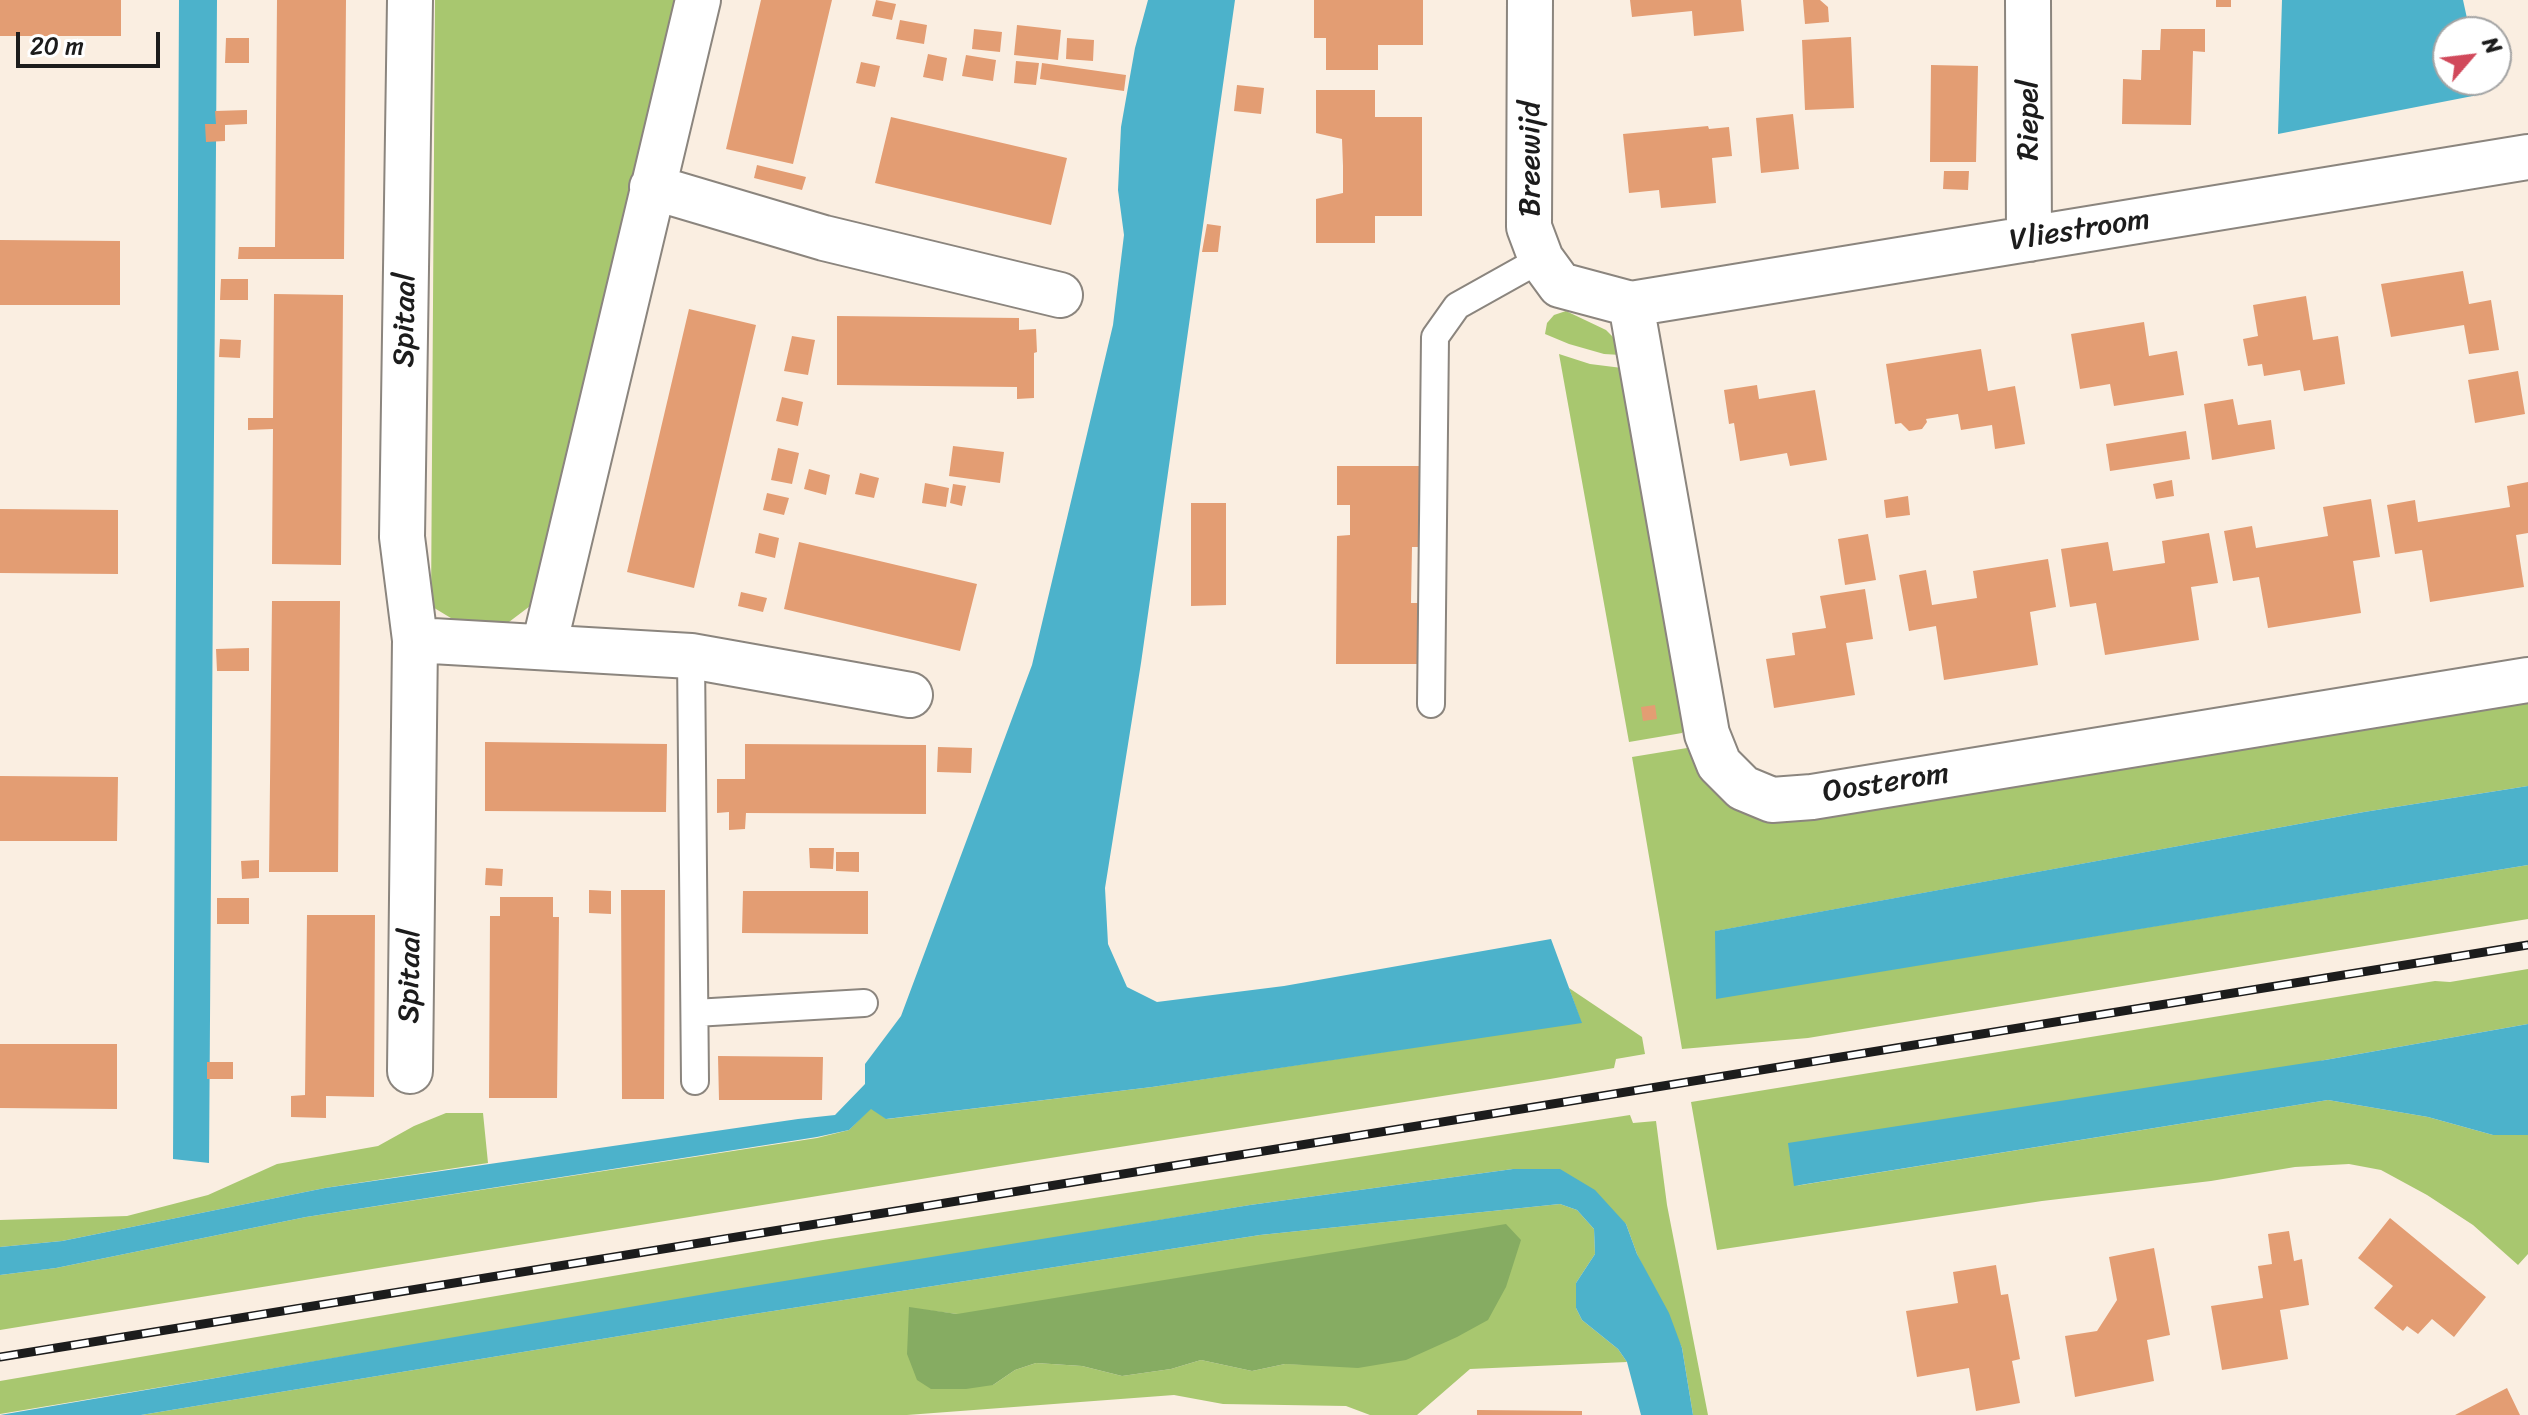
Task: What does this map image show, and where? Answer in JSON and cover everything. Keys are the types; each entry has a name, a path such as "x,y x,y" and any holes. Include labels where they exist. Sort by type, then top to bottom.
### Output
{"street":[{"name":"Spitaal","path":"410,0 402,537 415,640 410,1071"},
{"path":"544,646 698,0"},
{"name":"Breewijd","path":"1530,0 1529,227 1541,259 1560,285 1631,304"},
{"name":"Riepel","path":"2028,0 2029,239"},
{"name":"Vliestroom","path":"1631,304 2528,157"},
{"path":"652,187 824,238 1060,295"},
{"name":"Oosterom","path":"1631,304 1707,734 1719,764 1743,788 1772,800 1812,797 2528,680"},
{"path":"415,640 691,656 910,695"}],"lane":[{"path":"1431,704 1435,337 1457,306 1541,259"},
{"path":"691,656 695,1081"},
{"path":"695,1013 864,1003"}],"green space":[{"path":"435,0 680,0 538,600 505,625 469,629 431,606"},
{"path":"1566,311 1606,330 1614,338 1621,355 1604,354 1545,334 1547,323 1554,315"},
{"path":"1559,354 1590,364 1622,368 1684,730 1682,733 1629,742"},
{"path":"2528,703 2528,786 2364,812 1716,931 1716,998 2528,865 2528,919 1808,1038 1682,1049 1632,757 1687,748 1712,785 1736,809 1794,822"},
{"path":"2528,969 2528,1024 2325,1060 1795,1186 2328,1100 2428,1117 2493,1135 2528,1135 2528,1254 2518,1265 2473,1225 2427,1195 2381,1170 2349,1164 2295,1167 2211,1181 2042,1201 1717,1250 1691,1102 2435,981 2450,982"},
{"path":"1569,988 1642,1037 1645,1054 1616,1059 1614,1068 1550,1079 0,1330 0,1275 56,1268 306,1217 817,1138 849,1130 871,1108 887,1119 1152,1087 1581,1022"},
{"path":"446,1113 483,1113 488,1163 325,1188 62,1241 0,1247 0,1220 127,1216 208,1195 277,1164 378,1146"},
{"path":"1630,1115 1633,1123 1656,1121 1667,1205 1708,1415 1693,1415 1682,1348 1626,1224 1513,1169 1250,1205 0,1414 0,1381 823,1240"},
{"path":"1560,1204 1577,1210 1594,1229 1595,1254 1576,1283 1576,1308 1582,1320 1618,1349 1627,1362 1470,1369 1417,1415 1370,1415 1346,1406 1223,1404 1174,1395 907,1415 141,1415 741,1316 1260,1235","holes":["909,1308 1321,1365 1285,1364 1252,1371 1201,1360 1171,1369 1122,1376 1082,1366 1036,1363 1015,1370 993,1385"]},
{"path":"1506,1224 1521,1240 1506,1287 1488,1320 1406,1360 1358,1368 1285,1364 1252,1371 1201,1360 1171,1369 1122,1376 1082,1366 1036,1363 1015,1370 993,1385 931,1389 917,1380 907,1354 909,1307 957,1314"}],"water":[{"path":"179,0 217,0 209,1163 173,1159"},
{"path":"1148,0 1235,0 1141,663 1105,888 1108,944 1127,987 1157,1002 1284,986 1551,939 1582,1023 1152,1087 886,1119 871,1109 849,1130 817,1137 306,1217 56,1268 0,1275 0,1247 62,1241 325,1188 835,1115 865,1084 865,1064 901,1016 1032,665 1113,325 1124,235 1118,190 1121,127 1135,48"},
{"path":"2282,0 2463,0 2466,16 2432,16 2432,96 2473,96 2278,134"},
{"path":"2528,786 2528,865 1716,999 1715,931 2364,812"},
{"path":"2528,1024 2528,1135 2493,1135 2428,1117 2328,1100 1794,1186 1788,1143 2325,1060"},
{"path":"1513,1169 1560,1169 1595,1190 1626,1224 1637,1254 1669,1313 1682,1348 1693,1415 1641,1415 1627,1362 1618,1349 1582,1320 1576,1308 1576,1283 1595,1254 1594,1229 1577,1210 1560,1204 1260,1235 741,1316 141,1415 0,1415 723,1291 1250,1205"}],"building":[{"path":"0,0 121,0 121,36 0,36"},
{"path":"277,0 346,0 344,259 238,259 239,247 275,247"},
{"path":"761,0 832,0 793,164 726,149"},
{"path":"876,0 896,4 892,20 872,16"},
{"path":"1314,0 1423,0 1423,45 1378,45 1378,70 1326,70 1326,38 1314,38"},
{"path":"1630,0 1741,0 1744,31 1694,36 1692,11 1632,17"},
{"path":"1803,0 1820,0 1828,7 1829,22 1805,24"},
{"path":"2216,0 2231,0 2231,7 2216,7"},
{"path":"900,20 927,25 924,44 896,39"},
{"path":"1017,25 1061,30 1058,60 1014,55"},
{"path":"974,29 1002,32 1000,52 972,49"},
{"path":"2161,29 2205,29 2205,52 2193,51 2191,125 2122,124 2123,79 2141,80 2142,50 2160,50"},
{"path":"1851,37 1854,108 1805,110 1802,40"},
{"path":"226,38 249,38 249,63 225,63"},
{"path":"1067,38 1094,40 1093,61 1066,59"},
{"path":"928,54 947,58 943,81 923,77"},
{"path":"966,55 996,60 993,81 962,76"},
{"path":"1016,61 1039,63 1036,85 1014,83"},
{"path":"861,62 880,66 875,87 856,83"},
{"path":"1042,63 1126,75 1124,91 1040,79"},
{"path":"1931,65 1978,66 1976,162 1930,162"},
{"path":"1237,85 1264,88 1261,114 1234,111"},
{"path":"1316,90 1375,90 1375,117 1422,117 1422,216 1375,216 1375,243 1316,243 1316,199 1343,193 1343,166 1342,139 1316,133"},
{"path":"247,110 247,124 225,125 225,141 206,142 205,124 216,124 215,111"},
{"path":"1793,114 1799,169 1761,173 1756,118"},
{"path":"891,117 1067,158 1051,225 875,183"},
{"path":"1708,126 1709,129 1729,127 1732,156 1712,158 1716,203 1661,208 1659,190 1629,193 1623,134"},
{"path":"757,165 806,177 802,190 754,178"},
{"path":"1944,171 1969,171 1968,190 1943,189"},
{"path":"1207,224 1221,226 1218,252 1202,252"},
{"path":"0,240 120,241 120,305 0,305"},
{"path":"2463,271 2469,304 2491,300 2499,350 2469,354 2464,325 2391,337 2381,284"},
{"path":"221,279 248,279 248,300 220,300"},
{"path":"274,294 343,295 341,565 272,564 273,429 248,430 248,418 273,418"},
{"path":"2306,296 2313,340 2338,336 2345,384 2304,391 2300,370 2264,376 2262,364 2248,366 2243,339 2258,336 2253,305"},
{"path":"689,309 756,325 694,588 627,572"},
{"path":"837,316 1019,318 1019,330 1036,329 1034,398 1017,399 1017,387 837,385"},
{"path":"2144,322 2149,356 2177,351 2184,395 2114,406 2110,384 2080,389 2071,334"},
{"path":"792,336 815,340 808,375 784,371"},
{"path":"220,339 241,340 240,358 219,357"},
{"path":"1981,349 1988,391 2015,386 2025,444 1995,449 1992,425 1961,430 1958,414 1926,419 1922,429 1909,431 1901,423 1895,424 1886,364"},
{"path":"2518,371 2525,414 2475,423 2468,380"},
{"path":"1757,385 1759,399 1815,390 1827,460 1790,466 1787,453 1740,461 1734,423 1729,424 1724,390"},
{"path":"782,397 803,402 798,426 776,421"},
{"path":"2233,399 2238,425 2271,420 2275,449 2212,460 2204,404"},
{"path":"2186,431 2190,459 2110,471 2106,444"},
{"path":"953,446 1004,452 1000,483 949,476"},
{"path":"778,448 799,453 792,484 771,480"},
{"path":"1337,466 1422,466 1422,547 1412,547 1411,603 1422,603 1422,664 1336,664 1337,536 1350,535 1350,505 1337,505"},
{"path":"809,469 830,475 826,495 804,489"},
{"path":"860,473 879,478 874,498 855,494"},
{"path":"2172,480 2174,496 2156,499 2153,484"},
{"path":"2528,482 2528,533 2516,535 2524,587 2430,602 2422,550 2395,554 2387,505 2415,500 2418,522 2510,507 2507,486"},
{"path":"925,483 949,488 946,507 922,503"},
{"path":"953,484 966,486 962,506 950,503"},
{"path":"767,493 789,498 784,515 763,510"},
{"path":"1908,496 1910,515 1886,518 1884,500"},
{"path":"2371,499 2380,557 2353,561 2361,613 2268,628 2259,577 2233,581 2224,531 2252,526 2256,548 2328,536 2323,507"},
{"path":"1191,503 1226,503 1226,605 1191,606"},
{"path":"0,509 118,510 118,574 0,573"},
{"path":"759,533 779,538 775,558 755,553"},
{"path":"2209,533 2218,583 2191,587 2199,640 2105,655 2096,603 2070,607 2061,549 2108,542 2113,571 2165,563 2162,541"},
{"path":"1868,534 1876,580 1845,585 1838,539"},
{"path":"799,542 977,584 960,651 784,609"},
{"path":"2048,559 2056,607 2030,612 2038,665 1944,680 1936,626 1909,631 1899,575 1926,570 1932,605 1977,598 1973,571"},
{"path":"1865,589 1873,639 1846,643 1855,695 1774,708 1766,659 1795,655 1792,633 1826,628 1820,596"},
{"path":"741,592 767,598 763,612 738,606"},
{"path":"272,601 340,601 338,872 269,872"},
{"path":"249,648 249,671 217,671 216,649"},
{"path":"1655,705 1657,719 1643,721 1641,707"},
{"path":"485,742 667,744 666,812 485,811"},
{"path":"745,744 926,745 926,814 746,813 745,829 729,830 729,812 717,813 717,779 745,779"},
{"path":"938,747 972,748 971,773 937,772"},
{"path":"0,776 118,777 117,841 0,841"},
{"path":"809,848 834,848 833,869 810,868"},
{"path":"836,852 859,852 859,872 836,871"},
{"path":"259,860 259,878 242,879 241,861"},
{"path":"486,868 503,869 502,886 485,885"},
{"path":"589,890 611,891 611,914 589,913"},
{"path":"621,890 665,890 664,1099 622,1099"},
{"path":"743,891 868,891 868,934 742,933"},
{"path":"500,897 553,897 553,917 559,917 557,1098 489,1098 490,916 500,916"},
{"path":"217,898 249,898 249,924 217,924"},
{"path":"307,915 375,915 374,1097 326,1096 326,1118 291,1117 291,1096 305,1095"},
{"path":"0,1044 117,1044 117,1109 0,1108"},
{"path":"718,1056 823,1057 822,1100 719,1100"},
{"path":"207,1062 233,1062 233,1079 207,1079"},
{"path":"2390,1218 2486,1297 2454,1337 2432,1319 2418,1334 2407,1326 2403,1331 2374,1308 2393,1286 2358,1258"},
{"path":"2289,1231 2294,1261 2302,1259 2309,1305 2280,1310 2288,1359 2222,1370 2211,1306 2263,1298 2258,1266 2272,1264 2268,1234"},
{"path":"2154,1248 2170,1335 2147,1340 2154,1381 2075,1397 2065,1336 2097,1331 2117,1300 2109,1257"},
{"path":"1996,1265 2001,1295 2008,1294 2020,1359 2012,1361 2020,1403 1976,1411 1969,1368 1917,1377 1906,1311 1958,1303 1953,1272"},
{"path":"2507,1388 2520,1415 2455,1415"},
{"path":"1477,1410 1582,1411 1582,1415 1477,1415"}],"railway":[{"path":"0,1357 2528,945"}]}
